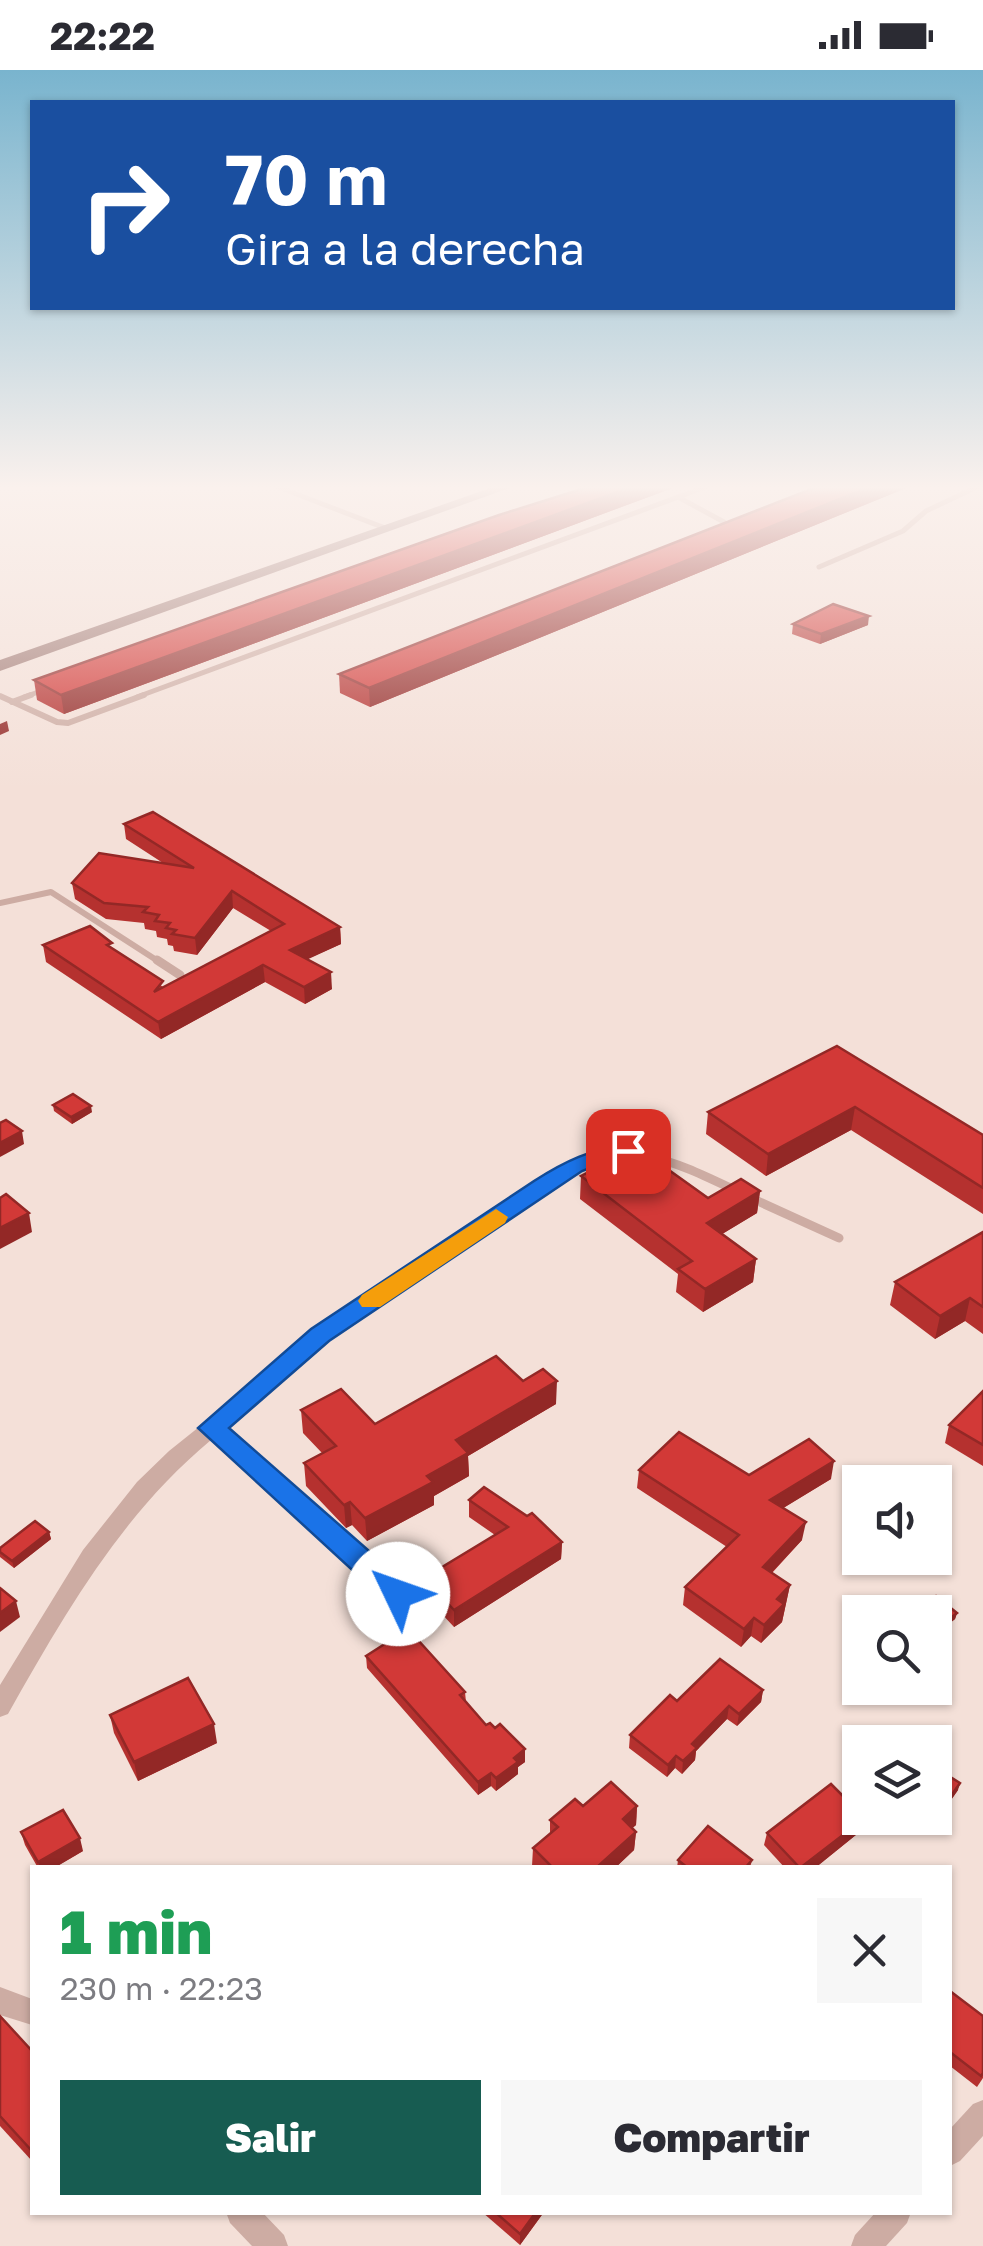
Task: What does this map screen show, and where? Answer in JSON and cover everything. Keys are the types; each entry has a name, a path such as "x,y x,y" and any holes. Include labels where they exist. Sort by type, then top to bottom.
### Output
{"main road":[{"path":"0,666 220,588"}],"street":[{"path":"0,1706 97,1544 164,1466 211,1428 398,1594"},
{"path":"0,2002 30,2011"},
{"path":"952,2150 983,2114"},
{"path":"244,2215 273,2246"},
{"path":"866,2246 893,2215"}],"lane":[{"path":"0,696 68,724 435,588"},
{"path":"12,702 63,683"},
{"path":"0,903 51,892 180,975"},
{"path":"211,1428 320,1335 574,1166 603,1154 628,1151 656,1155 838,1238"}],"building":[{"path":"295,588 356,588 61,695 34,680"},
{"path":"560,588 619,588 369,688 339,674"},
{"path":"833,604 869,616 821,634 793,624"},
{"path":"153,812 340,927 290,950 331,972 304,987 263,965 158,1022 43,945 90,926 112,943 107,945 163,981 154,992 284,924 232,891 195,938 172,934 176,930 166,928 170,923 155,921 159,915 143,912 148,907 104,903 72,883 99,853 194,868 124,824"},
{"path":"837,1046 983,1135 983,1188 855,1107 768,1154 708,1112"},
{"path":"73,1094 91,1106 71,1117 53,1105"},
{"path":"6,1120 22,1131 0,1143 0,1123"},
{"path":"618,1157 647,1178 666,1168 708,1198 741,1179 760,1191 707,1223 756,1259 705,1289 678,1269 692,1261 581,1176"},
{"path":"6,1194 29,1213 0,1228 0,1198"},
{"path":"983,1232 983,1307 970,1298 940,1316 895,1282"},
{"path":"496,1356 523,1381 543,1369 557,1381 456,1440 468,1453 427,1476 433,1482 365,1518 350,1502 344,1505 304,1463 336,1446 301,1410 341,1389 375,1424"},
{"path":"983,1391 983,1445 949,1425"},
{"path":"679,1432 749,1475 809,1439 834,1461 770,1500 806,1522 763,1567 790,1585 777,1599 784,1604 764,1625 754,1618 744,1629 685,1587 739,1535 639,1470"},
{"path":"484,1487 527,1516 532,1513 562,1542 454,1610 424,1578 508,1527 469,1500"},
{"path":"35,1521 49,1532 12,1561 0,1552 0,1548"},
{"path":"0,1588 16,1601 0,1613"},
{"path":"408,1629 465,1692 460,1695 486,1725 490,1723 495,1728 500,1724 525,1749 514,1758 518,1762 496,1778 491,1773 478,1782 366,1656"},
{"path":"720,1659 763,1690 739,1714 729,1706 692,1744 697,1748 683,1761 676,1756 668,1765 630,1735 670,1695 677,1701"},
{"path":"188,1678 214,1724 134,1762 110,1715"},
{"path":"952,1778 960,1783 952,1794"},
{"path":"611,1782 637,1806 623,1819 636,1832 599,1865 550,1865 533,1848 558,1827 550,1820 575,1799 583,1806"},
{"path":"831,1784 842,1795 843,1835 804,1865 797,1865 767,1833"},
{"path":"63,1810 80,1838 38,1862 21,1832"},
{"path":"708,1826 752,1860 748,1865 684,1865 678,1860"},
{"path":"952,1993 983,2016 981,2076 952,2054"},
{"path":"0,2016 30,2049 30,2149 0,2116"},
{"path":"498,2215 534,2215 520,2234"}],"slow traffic":[{"path":"371,1301 496,1217"}],"route":[{"path":"398,1594 211,1428 320,1335 542,1187 574,1166 603,1154 628,1151"}]}
